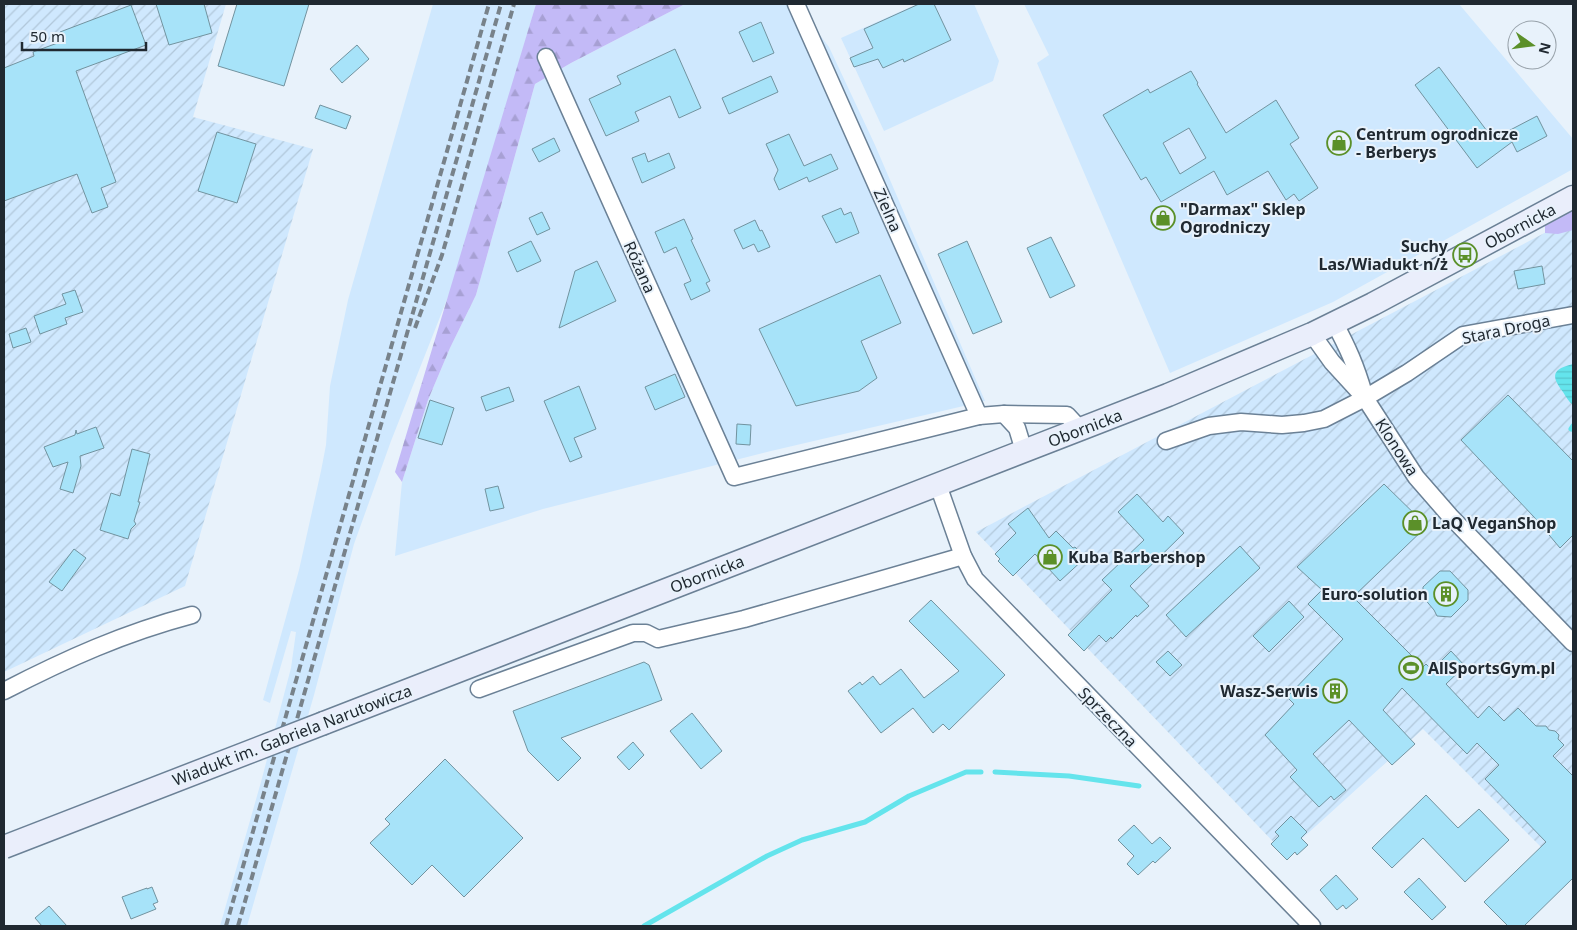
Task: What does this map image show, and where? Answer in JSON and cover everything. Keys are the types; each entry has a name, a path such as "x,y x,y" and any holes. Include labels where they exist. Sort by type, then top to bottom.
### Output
{"main road":[{"name":"Obornicka","path":"580,623 1168,395 1312,334 1373,304 1573,196"},
{"name":"Wiadukt im. Gabriela Narutowicza","path":"4,847 580,623"}],"street":[{"name":"Zielna","path":"796,4 979,416"},
{"name":"Różana","path":"546,57 734,477 979,416"},
{"name":"Stara Droga","path":"1365,398 1407,373 1463,335 1573,315"},
{"path":"1334,322 1348,346 1365,398"},
{"path":"1312,334 1332,362 1365,398"},
{"path":"1166,441 1209,426 1241,422 1282,425 1314,421 1334,415 1365,398"},
{"name":"Klonowa","path":"1365,398 1416,477 1450,516 1573,643"},
{"path":"979,416 1004,414 1067,415 1080,429"},
{"path":"1004,414 1017,428 1024,451"},
{"name":"Sprzeczna","path":"938,485 963,556 975,579 1312,926"},
{"path":"479,689 633,633 646,632 658,639 754,616 963,556"},
{"path":"4,690 94,647 192,615"}],"shaded area":[{"path":"4,4 226,4 193,117 313,149 185,586 4,672"},
{"path":"433,4 536,4 459,269 391,441 354,544 314,695 247,926 220,926 291,668 296,632 291,631 270,703 263,700 299,570 321,471 326,445 330,386 348,300"},
{"path":"685,4 796,4 829,47 875,145 985,401 771,451 543,509 395,556 402,482 428,400 450,348 476,295 535,84 571,63"},
{"path":"917,4 974,4 999,61 993,81 884,131 841,38"},
{"path":"1024,4 1459,4 1507,61 1507,70 1515,70 1573,139 1573,169 1333,302 1170,373 1037,63 1049,55"},
{"path":"1573,218 1573,879 1423,729 1285,854 976,532"}],"green space":[{"path":"536,4 685,4 571,63 535,84 476,295 450,348 428,400 402,482 395,472"},
{"path":"1573,210 1573,230 1558,234 1545,233 1545,226"}],"water":[{"path":"1573,364 1573,405 1559,386 1555,377 1561,368"}],"building":[{"path":"156,4 204,4 212,33 169,45"},
{"path":"237,4 309,4 284,86 218,66"},
{"path":"919,4 934,4 951,40 904,62 903,59 883,68 878,59 854,67 850,58 873,48 864,29"},
{"path":"131,5 146,45 76,71 116,182 101,188 108,207 92,213 77,174 4,201 4,68 34,56 33,52 63,41 60,32"},
{"path":"761,22 774,53 753,62 739,32"},
{"path":"357,45 369,59 342,83 330,69"},
{"path":"675,49 701,108 679,118 670,96 635,112 639,121 606,136 589,99 621,84 617,76"},
{"path":"1439,67 1493,139 1537,116 1547,136 1517,152 1512,142 1477,168 1415,85"},
{"path":"1191,71 1226,133 1276,100 1299,138 1290,144 1318,188 1299,201 1294,194 1286,200 1268,171 1227,195 1214,171 1161,202 1146,177 1141,180 1103,115 1148,89 1150,93","holes":["1189,128 1206,158 1180,174 1163,143"]},
{"path":"771,76 778,92 729,114 722,98"},
{"path":"320,105 351,116 346,129 315,118"},
{"path":"217,132 256,144 237,203 198,191"},
{"path":"789,134 804,166 831,154 838,169 809,182 807,177 779,190 774,179 778,170 766,144"},
{"path":"554,138 560,151 539,162 532,149"},
{"path":"645,153 648,162 669,153 675,168 642,183 632,158"},
{"path":"841,208 844,215 851,212 859,233 836,243 822,216"},
{"path":"542,212 550,229 537,235 529,218"},
{"path":"684,219 693,239 691,240 710,281 706,283 710,291 691,300 684,284 691,281 676,247 664,253 655,232"},
{"path":"755,220 770,247 758,252 754,244 743,249 734,230"},
{"path":"1051,237 1075,286 1050,298 1027,248"},
{"path":"531,241 541,261 517,272 508,252"},
{"path":"967,241 1002,322 973,334 938,254"},
{"path":"597,261 616,301 559,328 575,271"},
{"path":"1542,266 1545,284 1518,289 1514,271"},
{"path":"880,275 901,323 861,341 877,378 859,391 796,406 759,329"},
{"path":"75,290 83,312 65,318 67,324 40,334 34,316 66,304 62,294"},
{"path":"26,328 31,342 13,348 9,334"},
{"path":"675,374 685,397 655,410 645,387"},
{"path":"579,386 596,429 574,438 582,457 570,462 544,401"},
{"path":"509,387 514,401 486,411 481,397"},
{"path":"1508,395 1573,461 1573,535 1560,548 1534,517 1461,440"},
{"path":"430,400 454,408 442,445 418,438"},
{"path":"737,424 751,425 750,445 736,444"},
{"path":"96,427 104,448 80,456 81,466 73,493 60,489 68,462 53,467 44,447 75,435 76,430 77,434"},
{"path":"132,449 150,454 134,521 136,524 131,529 128,539 100,530 111,493 120,496"},
{"path":"1384,484 1427,526 1353,597 1423,667 1426,664 1432,670 1451,651 1465,666 1446,684 1478,718 1489,706 1504,721 1518,708 1536,726 1546,726 1549,730 1555,731 1559,735 1558,739 1564,745 1553,756 1573,776 1573,878 1524,926 1508,926 1484,902 1546,842 1485,779 1499,765 1477,743 1467,754 1402,688 1383,710 1415,744 1392,765 1349,720 1313,754 1346,790 1334,800 1331,796 1319,807 1290,777 1297,770 1265,735 1294,704 1287,697 1343,639 1308,604 1322,590 1297,567"},
{"path":"498,486 504,508 490,511 485,489"},
{"path":"1137,494 1163,522 1168,516 1184,533 1130,586 1149,606 1137,617 1136,615 1112,639 1111,637 1106,642 1099,635 1084,651 1068,635 1112,590 1102,580 1144,540 1118,512"},
{"path":"1028,508 1049,538 1056,531 1085,558 1060,581 1035,554 1013,576 998,561 1000,559 995,554 1016,533 1008,524"},
{"path":"1240,546 1260,568 1186,637 1166,615"},
{"path":"74,549 86,558 62,591 49,582"},
{"name":"Euro-solution","path":"1440,571 1450,571 1468,590 1468,600 1451,617 1437,616 1423,597 1423,587"},
{"path":"931,600 1005,675 949,730 943,724 933,733 913,708 881,733 848,691 860,682 862,685 873,676 880,685 901,669 924,698 959,671 909,621"},
{"path":"1289,601 1304,617 1269,652 1253,636"},
{"path":"1168,651 1182,665 1170,676 1156,662"},
{"path":"644,662 649,665 662,700 561,738 581,758 558,781 528,751 513,711"},
{"path":"692,713 722,751 701,769 670,731"},
{"path":"633,742 644,755 629,770 617,757"},
{"path":"445,759 523,838 464,897 432,865 412,885 370,843 390,824 385,819"},
{"path":"1426,795 1458,828 1479,809 1509,840 1465,882 1423,838 1392,868 1372,848"},
{"path":"1291,816 1307,832 1301,838 1308,845 1297,855 1295,852 1287,860 1271,844 1279,836 1275,832"},
{"path":"1134,825 1152,844 1160,837 1171,848 1138,875 1127,864 1134,856 1118,840"},
{"path":"1336,875 1358,899 1346,909 1343,905 1337,910 1320,890"},
{"path":"1419,878 1446,907 1432,920 1404,892"},
{"path":"152,887 158,902 153,904 156,909 131,919 122,897"},
{"path":"49,906 67,926 42,926 35,918"}],"waterway":[{"path":"644,926 767,856 802,840 865,822 909,796 966,772 981,772"},
{"path":"995,772 1069,776 1139,786"}],"railway":[{"path":"226,926 489,4"},
{"path":"238,926 501,4"},
{"path":"415,328 442,255 514,4"}],"place":[{"name":"Centrum ogrodnicze - Berberys","path":"1339,143"},
{"name":"\"Darmax\" Sklep Ogrodniczy","path":"1163,218"},
{"name":"Suchy Las/Wiadukt n/ż","path":"1465,255"},
{"name":"LaQ VeganShop","path":"1415,523"},
{"name":"Kuba Barbershop","path":"1050,557"},
{"name":"Euro-solution","path":"1446,594"},
{"name":"AllSportsGym.pl","path":"1411,668"},
{"name":"Wasz-Serwis","path":"1335,691"}]}
